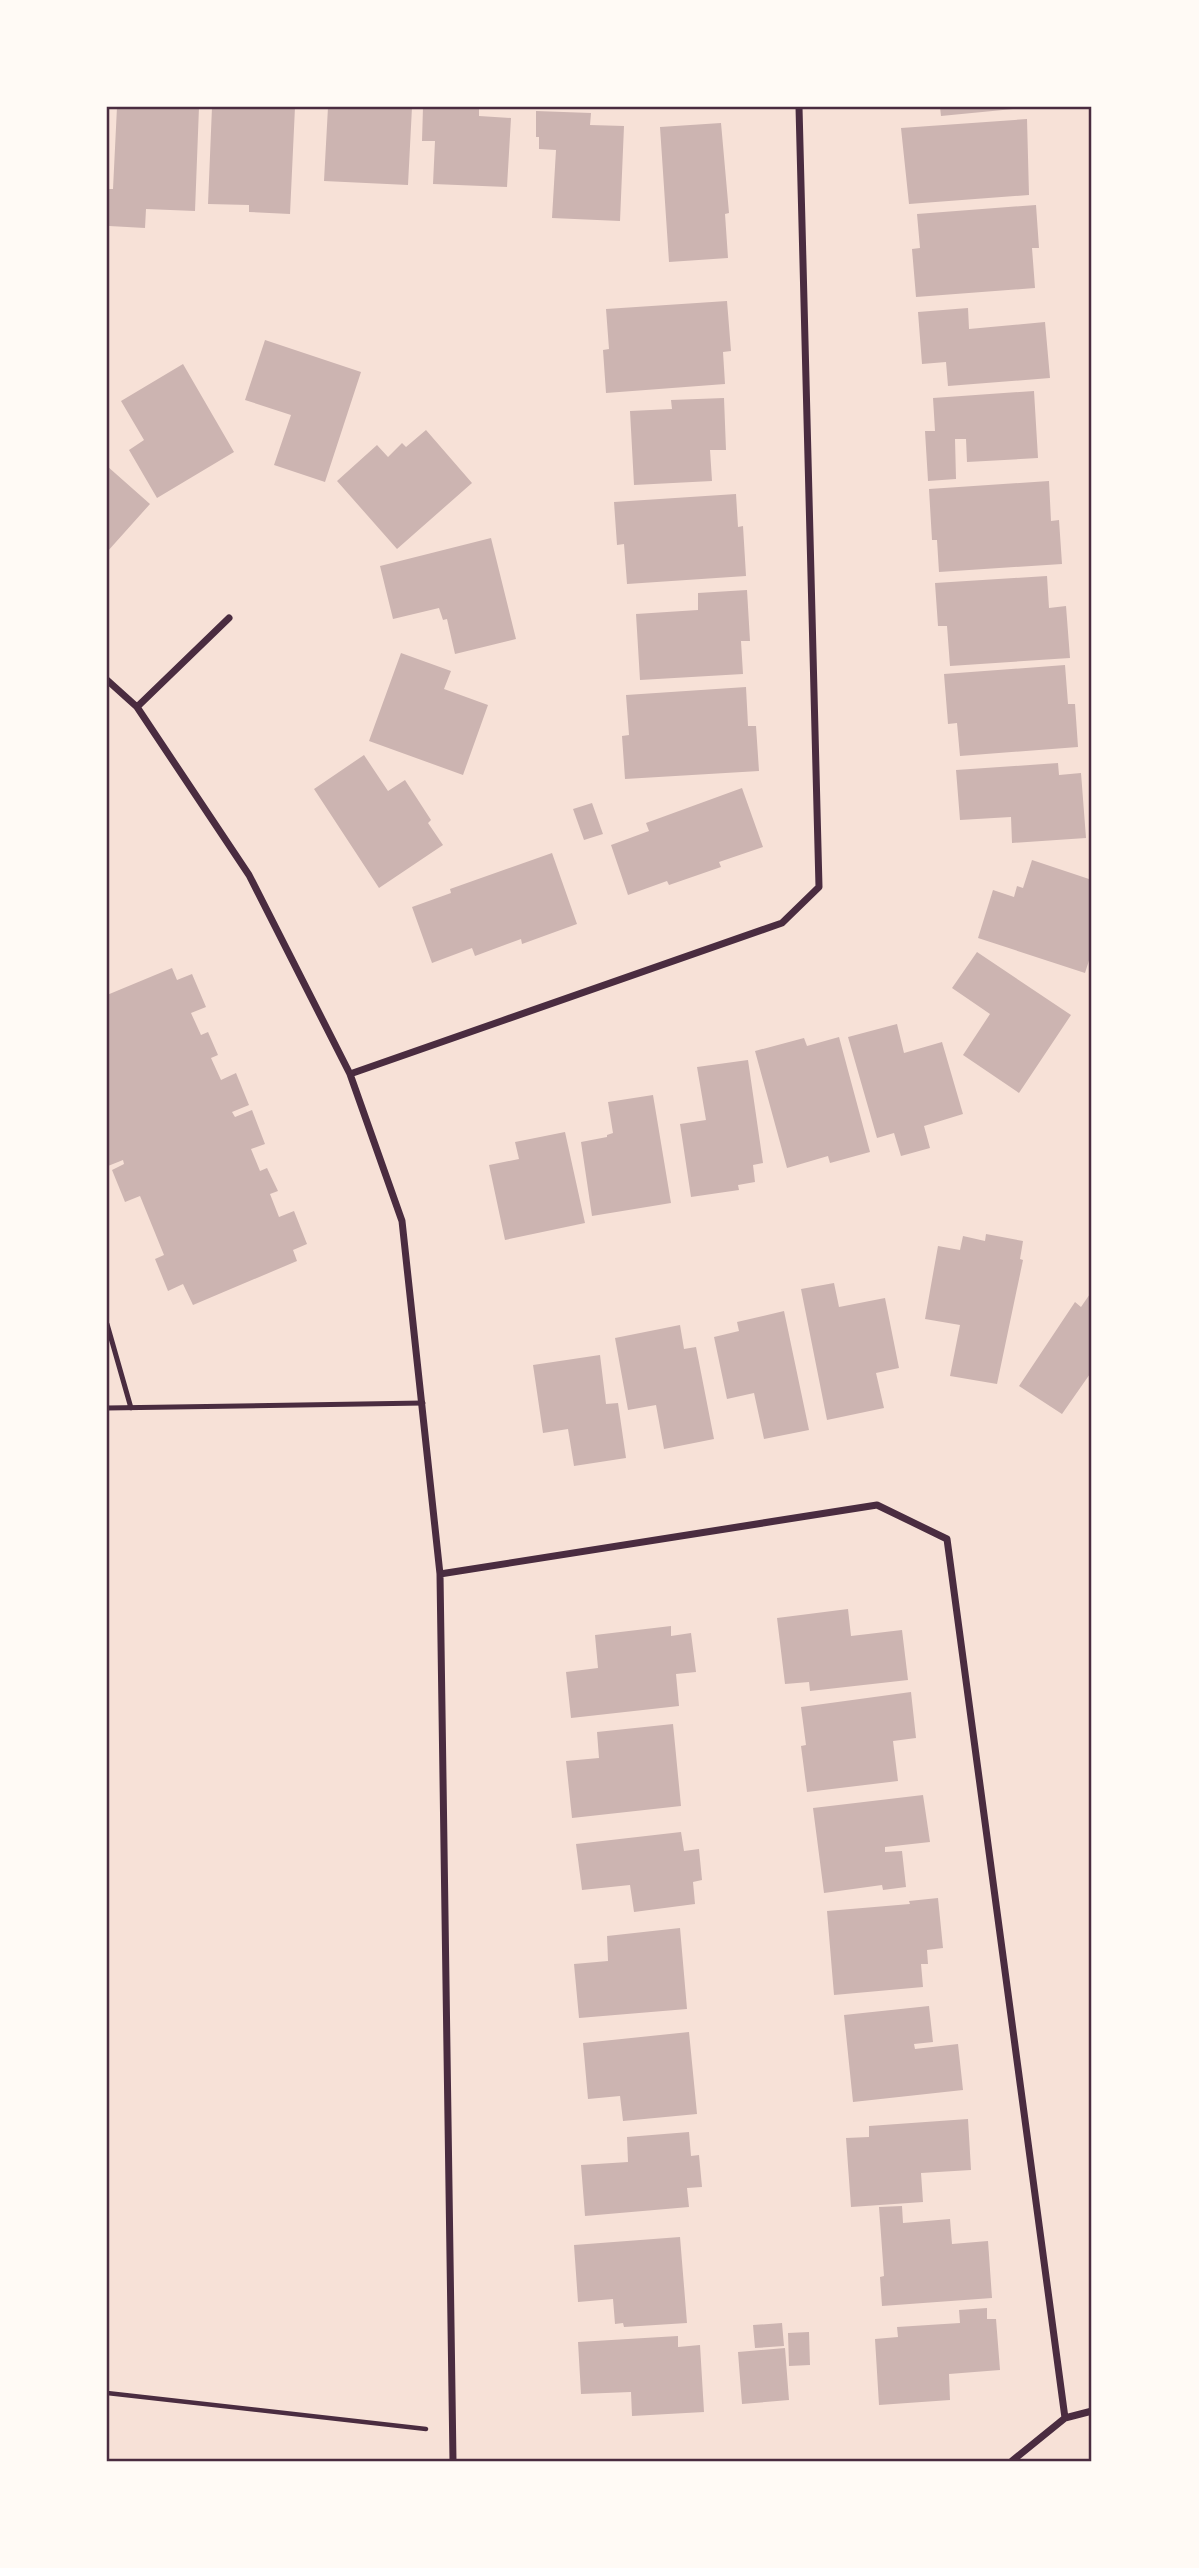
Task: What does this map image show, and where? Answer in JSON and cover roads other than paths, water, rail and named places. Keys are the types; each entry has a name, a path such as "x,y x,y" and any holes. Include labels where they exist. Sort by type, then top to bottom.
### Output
{"street":[{"path":"350,1074 782,923 820,887 799,107"},
{"path":"137,707 229,618"},
{"path":"107,680 137,707 249,875 350,1074 402,1221 440,1574 453,2461"},
{"path":"440,1574 877,1505 947,1539 1065,2418"},
{"path":"1012,2461 1065,2418 1092,2411"}],"lane":[{"path":"107,1324 131,1408"},
{"path":"107,1409 423,1403"}]}
